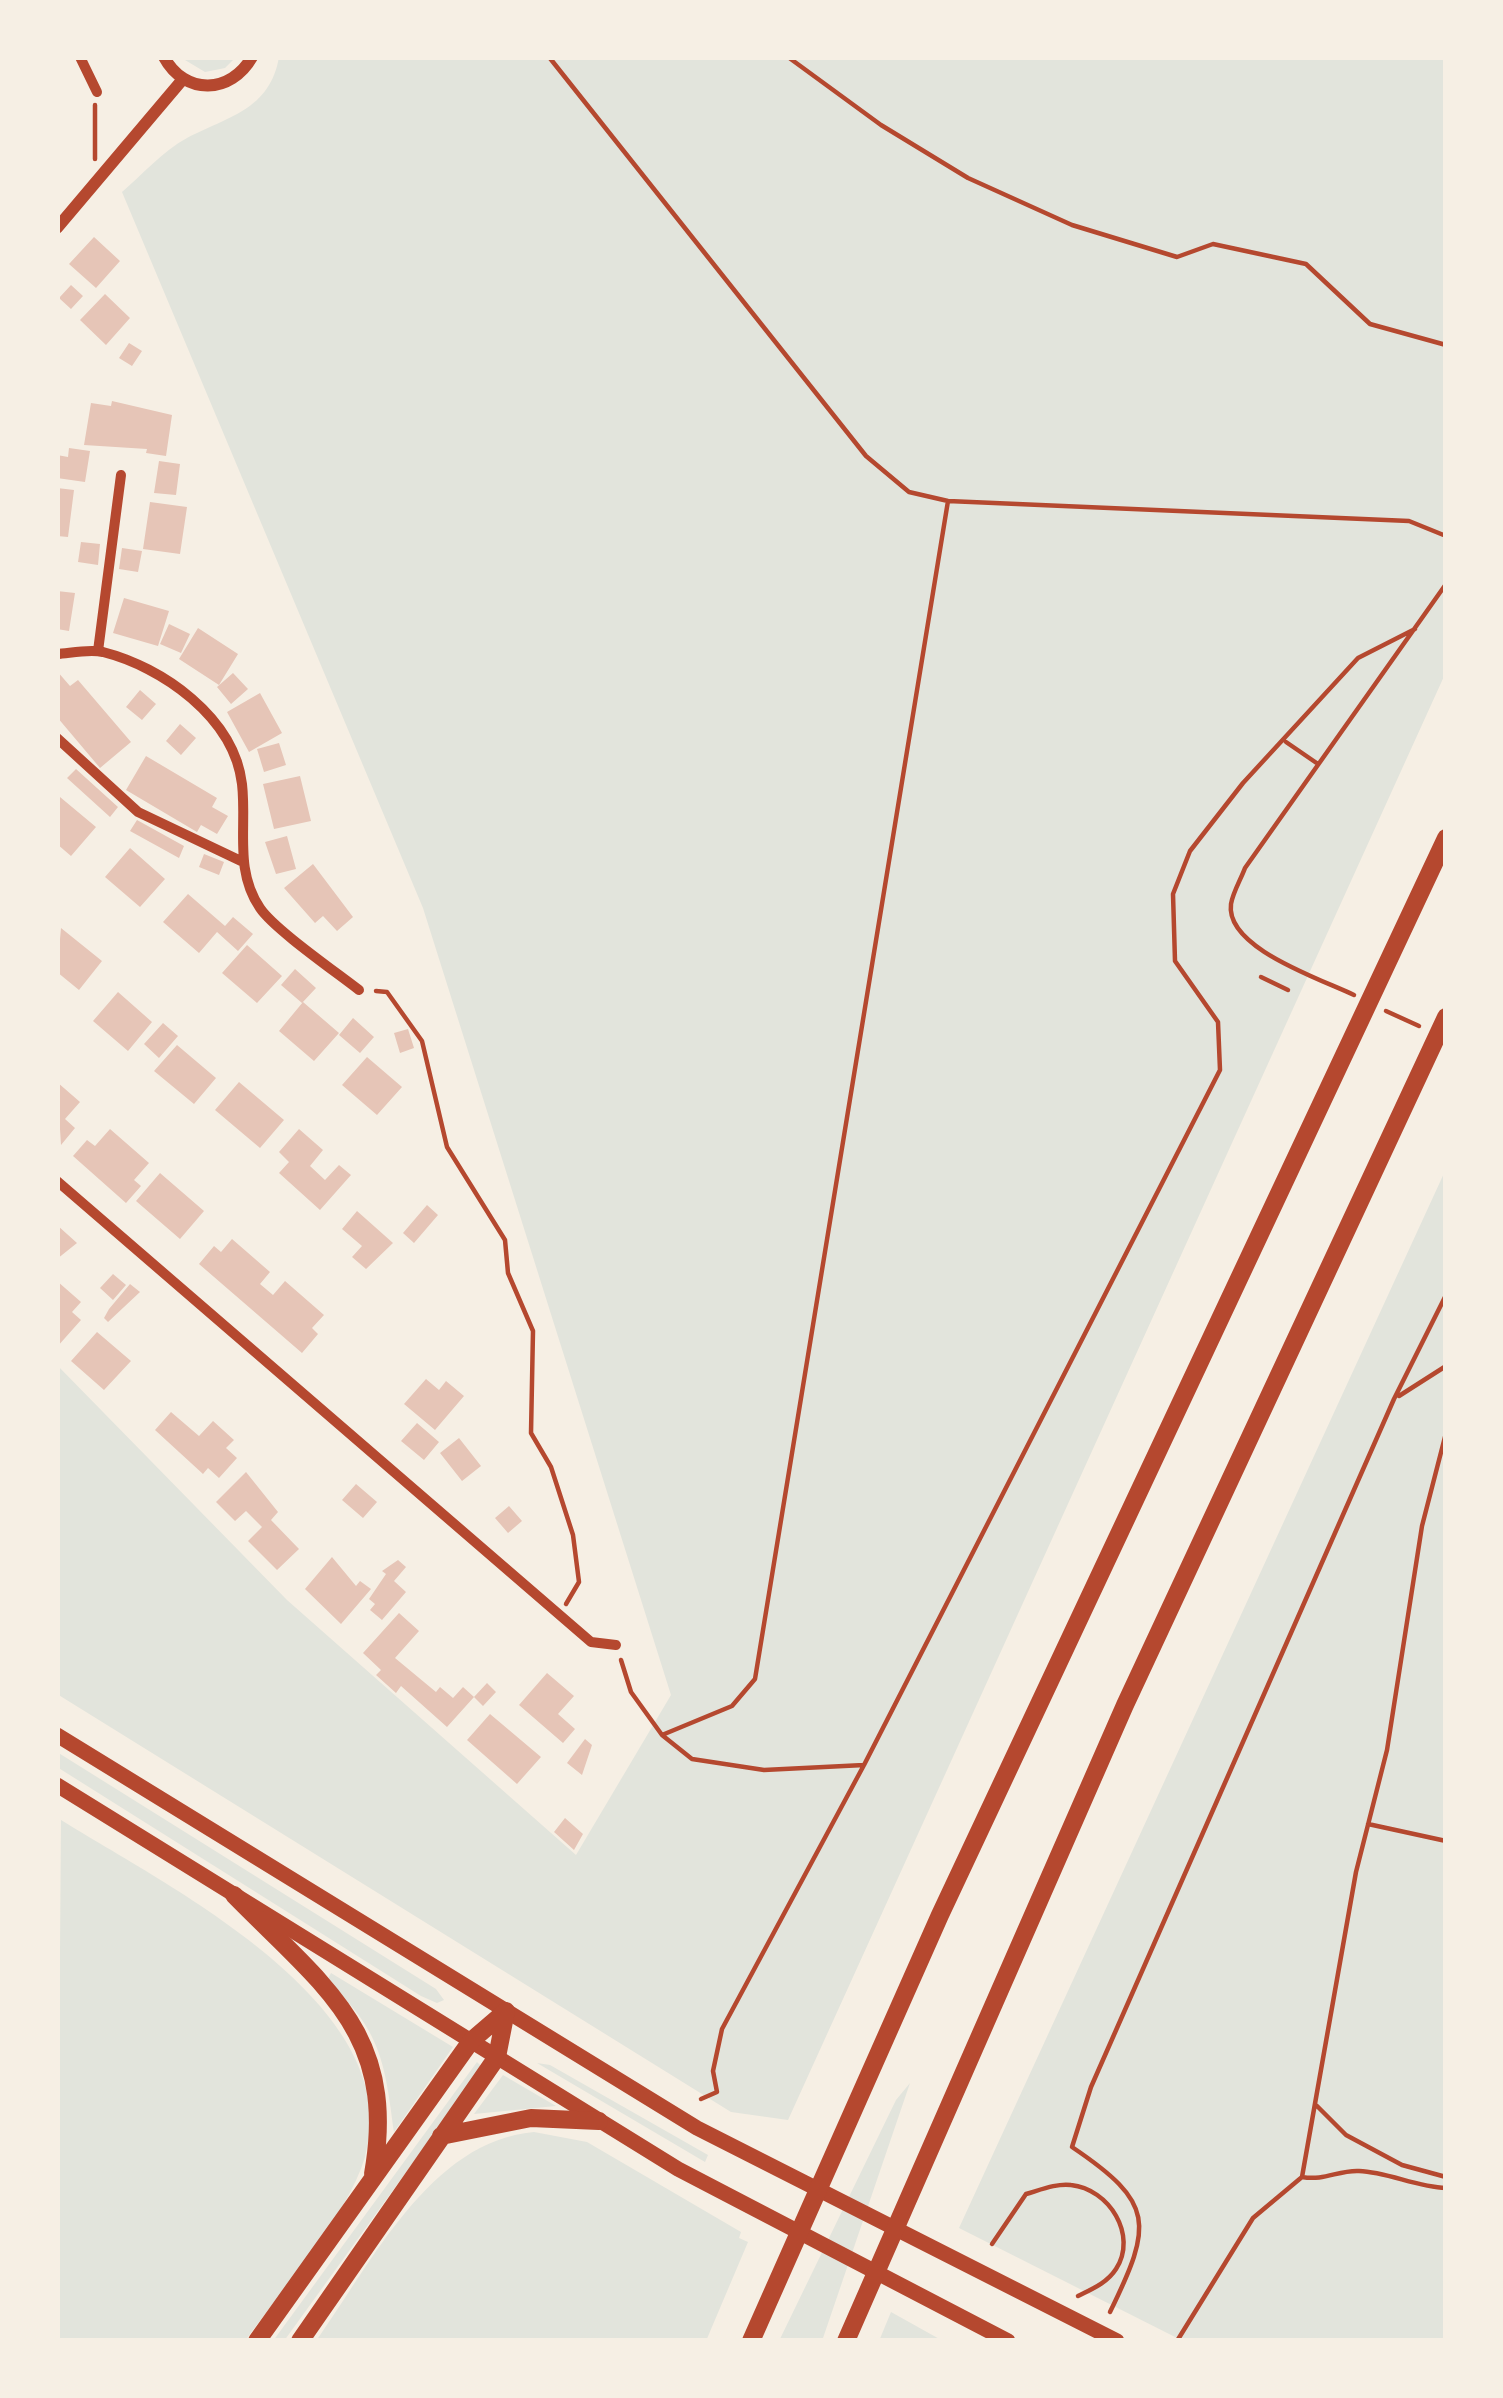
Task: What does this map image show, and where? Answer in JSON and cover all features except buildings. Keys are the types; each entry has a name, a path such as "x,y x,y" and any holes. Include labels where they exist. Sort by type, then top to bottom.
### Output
{"highway":[{"path":"752,2341 940,1915 1446,838"},
{"path":"846,2341 1116,1726 1446,1017"},
{"path":"234,1895 343,2011 364,2043 379,2083 380,2135 372,2181"},
{"path":"257,2341 471,2041 506,2012"},
{"path":"300,2341 497,2057 506,2012"},
{"path":"441,2136 531,2118 599,2121"}],"main road":[{"path":"57,1735 697,2128 1117,2341"},
{"path":"57,1784 678,2170 1002,2338"}],"street":[{"path":"80,57 97,92"},
{"path":"164,57 183,80 221,85 244,71 252,57"},
{"path":"57,228 183,80"},
{"path":"98,651 122,476"},
{"path":"57,654 98,651 158,672 199,705 222,735 241,777 241,861 260,910 359,990"},
{"path":"57,738 138,812 241,861"},
{"path":"57,1181 591,1642 616,1646"}],"path":[{"path":"549,57 866,456 909,492 948,501 1409,521 1446,536"},
{"path":"788,57 881,125 968,178 1072,226 1177,257 1214,244 1306,264 1370,325 1446,345"},
{"path":"87,172 96,164 91,146 97,92"},
{"path":"662,1735 731,1706 755,1679 948,501"},
{"path":"1271,955 1252,946 1235,926 1231,906 1245,868 1446,584"},
{"path":"701,2099 717,2092 713,2071 722,2029 864,1765 1220,1070 1218,1022 1175,961 1173,894 1190,851 1243,783 1286,742 1358,658 1415,629"},
{"path":"1286,742 1318,764"},
{"path":"1261,977 1288,990"},
{"path":"359,990 387,992 409,1016 422,1041 447,1147 505,1240 508,1273 533,1331 531,1433 551,1467 573,1535 579,1582 560,1615"},
{"path":"1111,2312 1142,2228 1137,2202 1072,2146 1091,2087 1394,1399 1446,1295"},
{"path":"1394,1399 1446,1366"},
{"path":"1177,2341 1253,2218 1302,2176 1368,1824 1387,1750 1422,1526 1446,1433"},
{"path":"616,1646 631,1692 662,1735 692,1759 764,1770 864,1765"},
{"path":"1368,1824 1446,1841"},
{"path":"1317,2106 1346,2135 1402,2164 1446,2177"},
{"path":"1302,2176 1324,2181 1358,2170 1417,2187 1446,2188"},
{"path":"992,2244 1026,2194 1066,2184 1102,2198 1124,2233 1123,2251 1102,2283 1078,2296"}],"shaded area":[{"path":"180,57 236,57 225,68 205,72"},
{"path":"279,57 1446,57 1446,672 788,2120 731,2112 57,1694 57,1365 287,1600 576,1855 671,1695 423,908 122,192 178,143 245,110 266,89"},
{"path":"1446,1169 1446,2341 1183,2341 959,2228"},
{"path":"57,1752 436,1989 444,2000 437,2003 421,1996 57,1767"},
{"path":"61,1820 214,1915 268,1956 316,2001 351,2049 369,2102 365,2157 329,2228 245,2341 57,2341"},
{"path":"331,1973 453,2047 394,2132 377,2049 359,2016 327,1981"},
{"path":"477,2062 482,2067 284,2341 273,2341"},
{"path":"537,2063 550,2065 708,2155 705,2162"},
{"path":"503,2075 556,2106 474,2114"},
{"path":"910,2083 822,2341 779,2341 896,2100"},
{"path":"534,2132 587,2142 741,2232 739,2238 748,2242 706,2341 316,2341 382,2243 434,2182 497,2140"},
{"path":"891,2312 943,2341 879,2341"}]}
